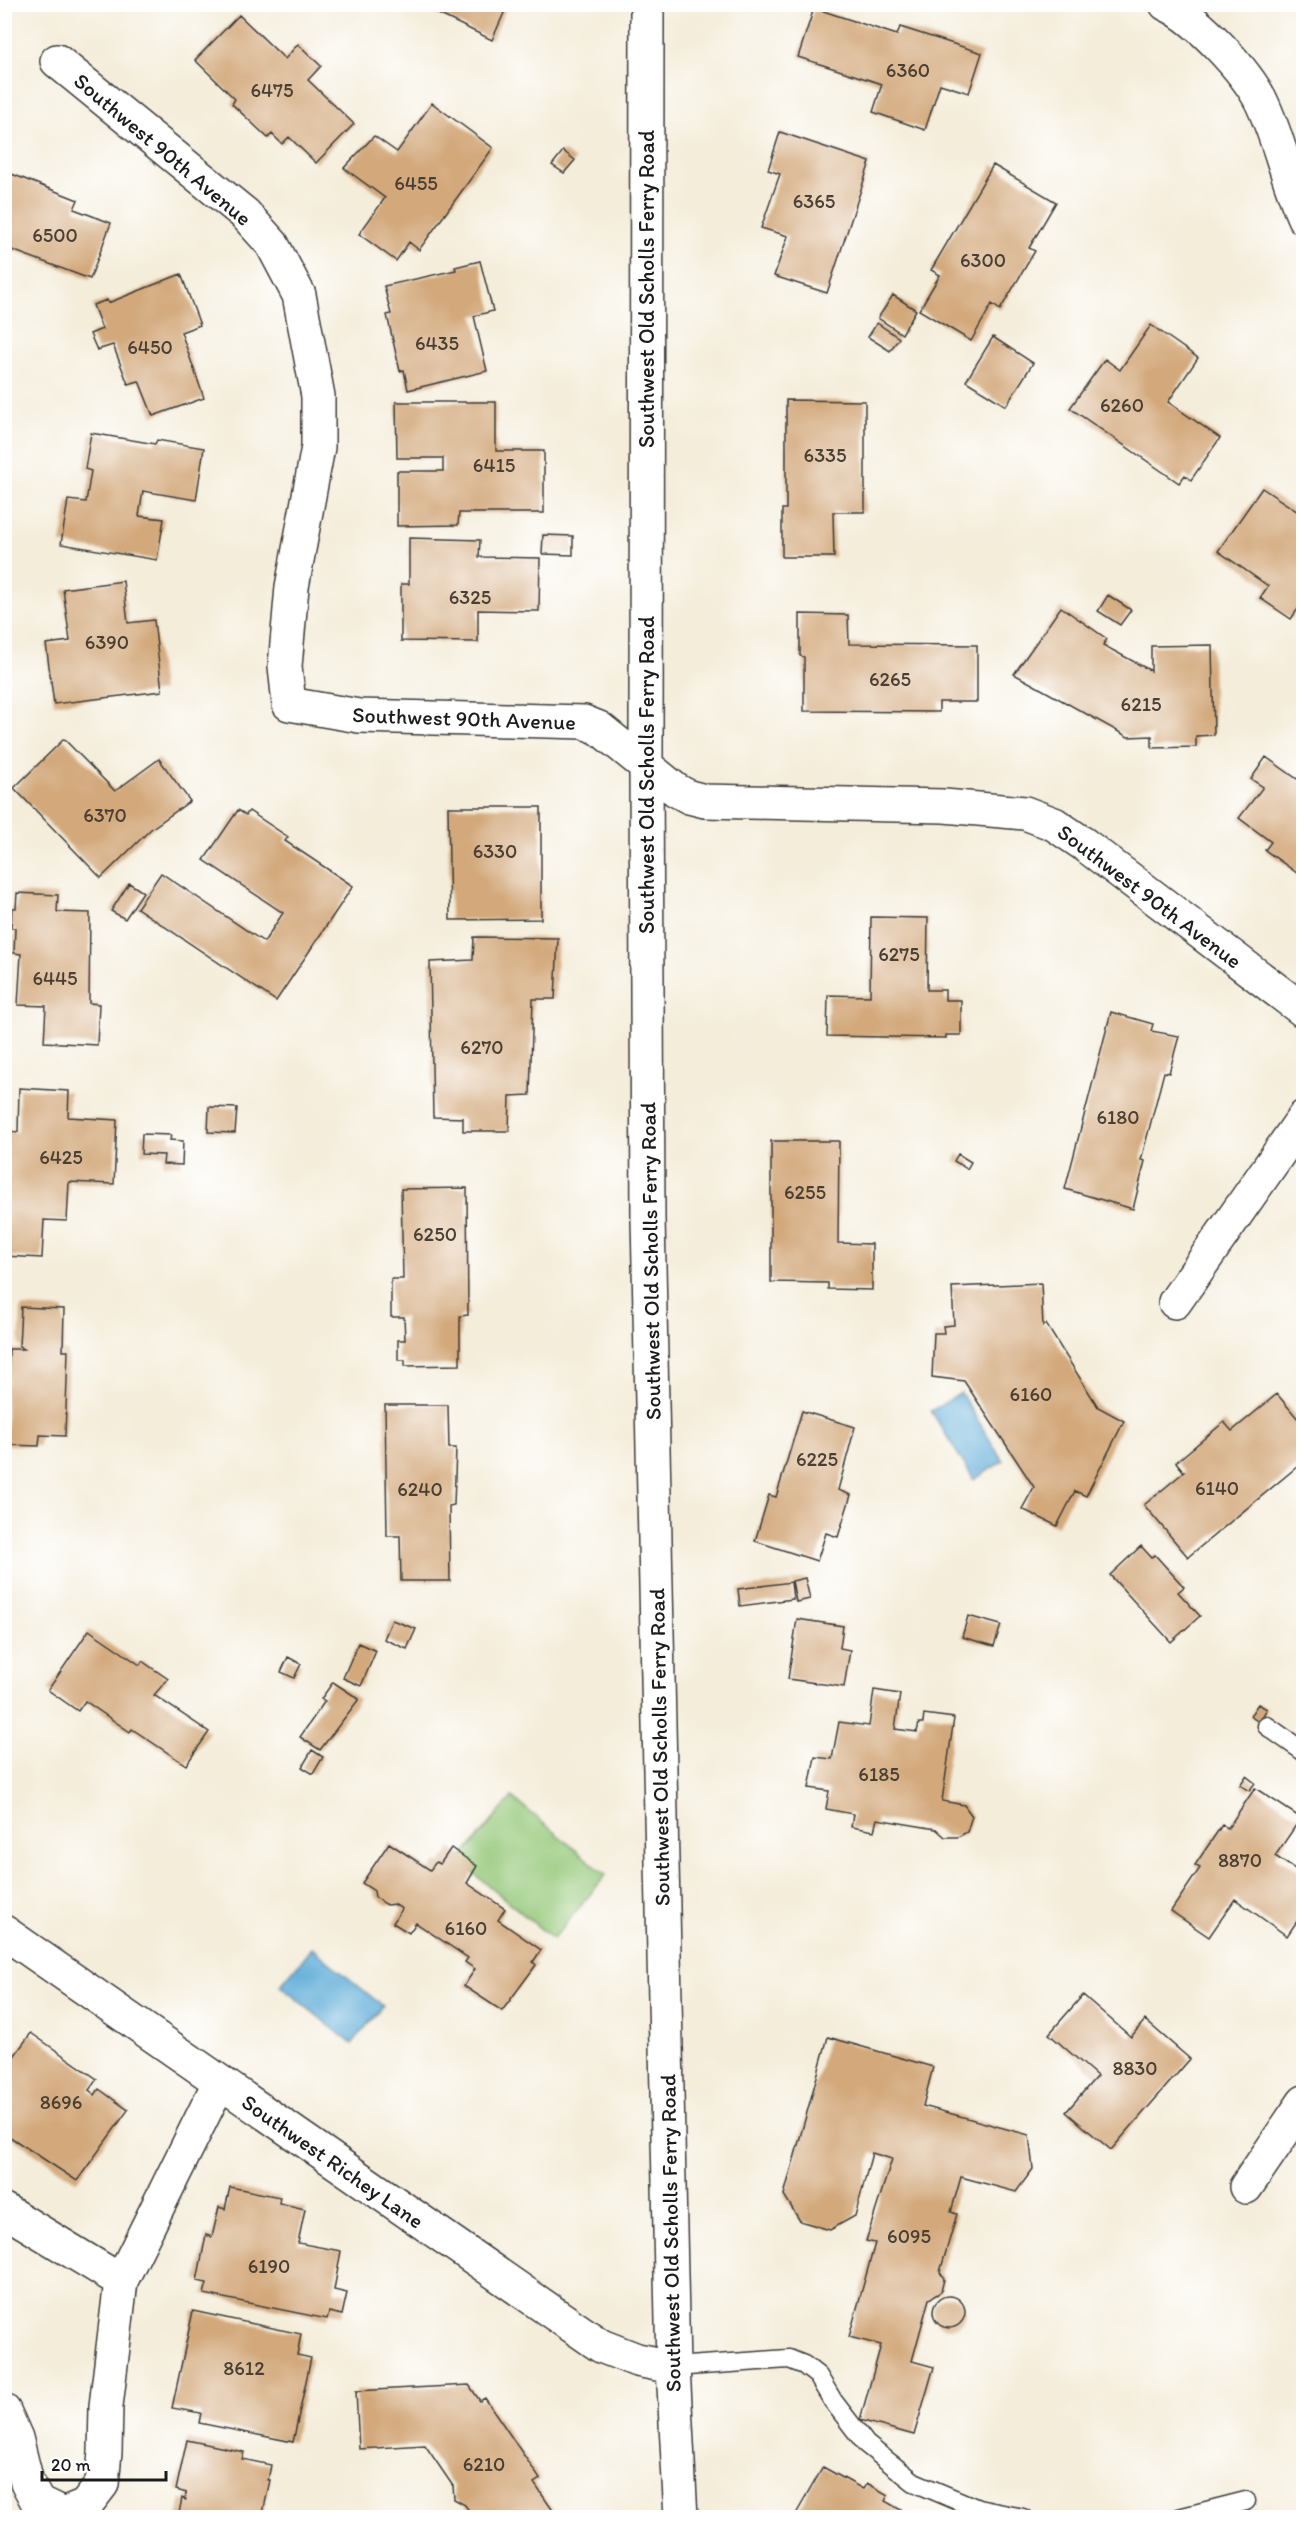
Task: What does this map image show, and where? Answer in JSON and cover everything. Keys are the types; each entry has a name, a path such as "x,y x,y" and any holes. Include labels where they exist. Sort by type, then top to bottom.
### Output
{"street":[{"name":"Southwest Old Scholls Ferry Road","path":"647,4 648,1219 673,2367 681,2517"},
{"path":"1166,4 1180,11 1221,48 1261,100 1304,218"},
{"name":"Southwest 90th Avenue","path":"57,61 245,214 272,244 299,295 318,396 318,447 292,588 285,666 289,704 359,716 584,723 599,728 676,790 689,797 705,801 944,806 1025,813 1054,824 1085,845 1304,1011"},
{"path":"1174,1302 1304,1117"},
{"name":"Southwest Richey Lane","path":"4,1932 601,2346 637,2360 673,2367"},
{"path":"4,2411 16,2438 27,2482 38,2502 63,2515 85,2506 102,2484 106,2406 121,2281 219,2083"},
{"path":"1246,2187 1304,2102"},
{"path":"4,2210 121,2281"}],"lane":[{"path":"1267,1726 1304,1752"},
{"path":"673,2367 789,2359 804,2365 818,2376 832,2401 867,2444 914,2482 978,2509 1023,2517"},
{"path":"1179,2517 1245,2501"}],"green space":[{"path":"512,1797 606,1875 553,1939 459,1861"}],"water":[{"path":"961,1393 1003,1461 974,1480 931,1411"},
{"path":"312,1948 383,2006 352,2044 280,1986"}],"building":[{"path":"418,4 508,4 492,40"},
{"path":"814,8 897,35 900,27 982,53 969,93 940,84 925,130 873,112 882,84 798,57"},
{"path":"239,15 285,59 298,44 321,66 308,80 354,124 316,163 289,137 282,144 272,134 268,138 232,104 235,99 195,60"},
{"path":"432,103 493,148 419,250 409,242 396,261 359,234 385,198 344,168 374,136 397,152"},
{"path":"780,132 870,162 827,293 774,276 788,236 761,228 780,174 768,170"},
{"path":"563,151 575,160 564,173 552,165"},
{"path":"993,165 1056,202 1029,248 1035,251 1000,310 992,304 971,341 919,310 940,275 931,270"},
{"path":"4,171 78,200 74,209 111,223 90,279 4,247"},
{"path":"480,261 493,311 474,316 487,371 408,390 404,370 400,371 387,315 391,314 384,286 456,270 455,267"},
{"path":"181,274 200,325 181,332 204,398 153,416 139,381 128,384 113,345 97,350 90,334 102,329 93,305 107,300 108,303"},
{"path":"893,295 916,310 902,334 878,318"},
{"path":"877,323 899,338 890,351 868,337"},
{"path":"1151,325 1198,358 1168,402 1220,438 1191,480 1185,475 1179,483 1070,408 1105,359 1120,370"},
{"path":"993,337 1033,363 1006,406 966,381"},
{"path":"786,400 865,401 865,512 833,512 834,557 782,557 782,509 786,509"},
{"path":"396,402 496,402 496,451 544,451 544,513 459,513 458,525 397,526 397,471 443,471 443,458 397,458"},
{"path":"91,433 155,444 157,440 204,448 196,500 143,491 139,516 164,519 157,560 61,544 68,500 86,502 91,471 85,469"},
{"path":"1262,488 1304,516 1304,609 1300,606 1291,619 1260,598 1268,586 1218,551"},
{"path":"543,535 573,536 573,555 542,554"},
{"path":"409,538 480,540 479,557 540,558 539,611 478,610 478,642 401,641 401,584 409,584"},
{"path":"123,581 128,623 154,620 162,691 54,704 46,644 70,641 63,589"},
{"path":"1108,595 1131,610 1120,625 1098,611"},
{"path":"1061,607 1107,639 1103,645 1151,671 1151,646 1212,645 1214,735 1196,736 1196,747 1152,748 1152,736 1128,737 1014,674"},
{"path":"800,614 848,615 849,644 977,645 977,702 939,702 939,712 804,711 804,657 800,656"},
{"path":"64,739 115,791 159,759 190,801 151,829 101,878 14,788"},
{"path":"1266,757 1304,784 1304,878 1265,850 1271,842 1239,818 1263,787 1251,779"},
{"path":"448,807 541,807 541,919 450,920"},
{"path":"238,810 246,815 249,811 288,837 285,841 353,886 276,1001 137,908 161,873 264,942 283,913 204,860"},
{"path":"129,883 143,892 125,919 111,911"},
{"path":"17,893 58,895 57,912 90,913 89,1003 99,1004 97,1045 44,1042 46,1006 18,1005 21,954 14,953 15,928 11,928 12,908 16,908"},
{"path":"871,917 928,918 927,990 945,990 945,1000 961,1000 961,1035 946,1035 946,1038 827,1036 828,995 870,996"},
{"path":"474,937 558,938 555,999 533,999 530,1095 510,1096 509,1131 463,1131 463,1118 433,1117 430,962 473,960"},
{"path":"1111,1012 1153,1024 1151,1031 1179,1036 1169,1073 1164,1072 1141,1160 1145,1161 1133,1209 1065,1189"},
{"path":"19,1088 69,1091 68,1117 117,1120 114,1184 69,1182 67,1221 44,1220 42,1258 4,1256 7,1131 18,1132"},
{"path":"209,1107 237,1108 235,1133 208,1132"},
{"path":"142,1134 171,1135 170,1140 183,1141 182,1165 163,1164 164,1155 141,1154"},
{"path":"771,1141 839,1141 838,1243 872,1244 872,1290 828,1289 828,1283 771,1282"},
{"path":"958,1154 971,1162 967,1169 954,1161"},
{"path":"467,1188 468,1315 460,1316 460,1365 405,1366 405,1360 398,1360 398,1340 405,1340 404,1317 391,1317 391,1279 403,1279 401,1189"},
{"path":"1041,1283 1043,1326 1046,1324 1098,1407 1124,1421 1086,1496 1075,1491 1057,1526 1022,1509 1034,1487 964,1381 932,1377 934,1333 944,1333 943,1326 954,1325 952,1287"},
{"path":"21,1307 64,1309 63,1351 68,1351 65,1436 40,1435 39,1446 7,1445 5,1383 8,1383 9,1349 24,1349 19,1346"},
{"path":"1277,1394 1304,1426 1304,1461 1188,1557 1144,1505 1184,1472 1176,1462 1224,1422 1232,1431"},
{"path":"385,1405 448,1405 449,1448 456,1448 454,1505 449,1506 450,1581 401,1581 400,1536 387,1536"},
{"path":"802,1411 855,1427 838,1490 851,1495 838,1537 826,1533 817,1561 755,1541 769,1495 776,1497"},
{"path":"1141,1546 1151,1557 1155,1555 1184,1587 1178,1592 1200,1616 1171,1642 1110,1575"},
{"path":"805,1578 810,1599 796,1602 792,1581"},
{"path":"791,1582 793,1599 740,1606 738,1589"},
{"path":"968,1616 1001,1625 994,1646 962,1637"},
{"path":"797,1619 843,1626 840,1648 850,1650 844,1687 788,1679"},
{"path":"392,1620 416,1629 407,1649 384,1639"},
{"path":"89,1630 140,1665 142,1661 168,1679 154,1695 209,1732 186,1765 132,1729 130,1732 85,1701 78,1711 48,1690"},
{"path":"358,1643 376,1651 361,1686 343,1678"},
{"path":"288,1657 301,1664 294,1678 281,1672"},
{"path":"333,1682 359,1699 320,1750 300,1737 325,1701 321,1699"},
{"path":"874,1690 900,1694 895,1729 917,1732 919,1723 923,1723 924,1714 954,1718 942,1801 964,1805 972,1816 967,1832 958,1837 945,1837 936,1829 877,1819 874,1831 851,1827 853,1814 826,1809 829,1791 809,1788 815,1757 832,1759 839,1722 869,1726"},
{"path":"1258,1704 1267,1709 1259,1722 1250,1716"},
{"path":"312,1750 323,1757 313,1774 302,1767"},
{"path":"1246,1776 1255,1783 1249,1791 1240,1785"},
{"path":"1255,1788 1301,1818 1275,1856 1304,1875 1304,1911 1287,1936 1235,1899 1209,1937 1171,1911 1200,1868 1195,1865 1222,1825 1228,1828"},
{"path":"389,1843 430,1870 436,1862 440,1864 451,1848 477,1866 467,1883 505,1909 498,1920 541,1950 533,1962 536,1965 502,2011 464,1986 475,1969 465,1962 468,1958 416,1923 409,1933 393,1923 402,1909 394,1904 387,1905 375,1897 374,1891 362,1883"},
{"path":"1083,1995 1131,2037 1145,2020 1190,2059 1111,2150 1066,2112 1097,2076 1049,2034"},
{"path":"31,2033 97,2079 89,2090 95,2095 99,2089 128,2110 77,2181 4,2133 4,2070"},
{"path":"828,2037 933,2067 923,2106 1029,2135 1033,2169 1016,2192 961,2177 951,2212 957,2214 940,2272 944,2279 941,2292 929,2299 912,2361 934,2367 914,2435 860,2420 881,2345 849,2337 875,2243 866,2241 892,2159 872,2153 855,2216 830,2230 800,2221 784,2195"},
{"path":"230,2187 280,2197 279,2203 305,2209 298,2243 341,2251 334,2290 347,2293 342,2315 329,2312 327,2319 204,2294 207,2283 197,2281 206,2235 212,2237 219,2207 225,2209"},
{"path":"949,2296 960,2301 965,2312 960,2323 949,2328 938,2323 933,2312 938,2301"},
{"path":"193,2311 301,2334 297,2355 311,2358 293,2442 199,2423 201,2413 172,2408"},
{"path":"469,2385 480,2401 485,2398 540,2479 534,2483 556,2515 554,2518 474,2518 465,2505 454,2499 453,2486 425,2445 359,2449 356,2391"},
{"path":"187,2440 244,2452 242,2459 271,2465 262,2518 178,2518 182,2498 186,2500 187,2493 176,2490"},
{"path":"823,2467 863,2489 867,2483 888,2495 885,2501 915,2518 801,2518 796,2514"}]}
